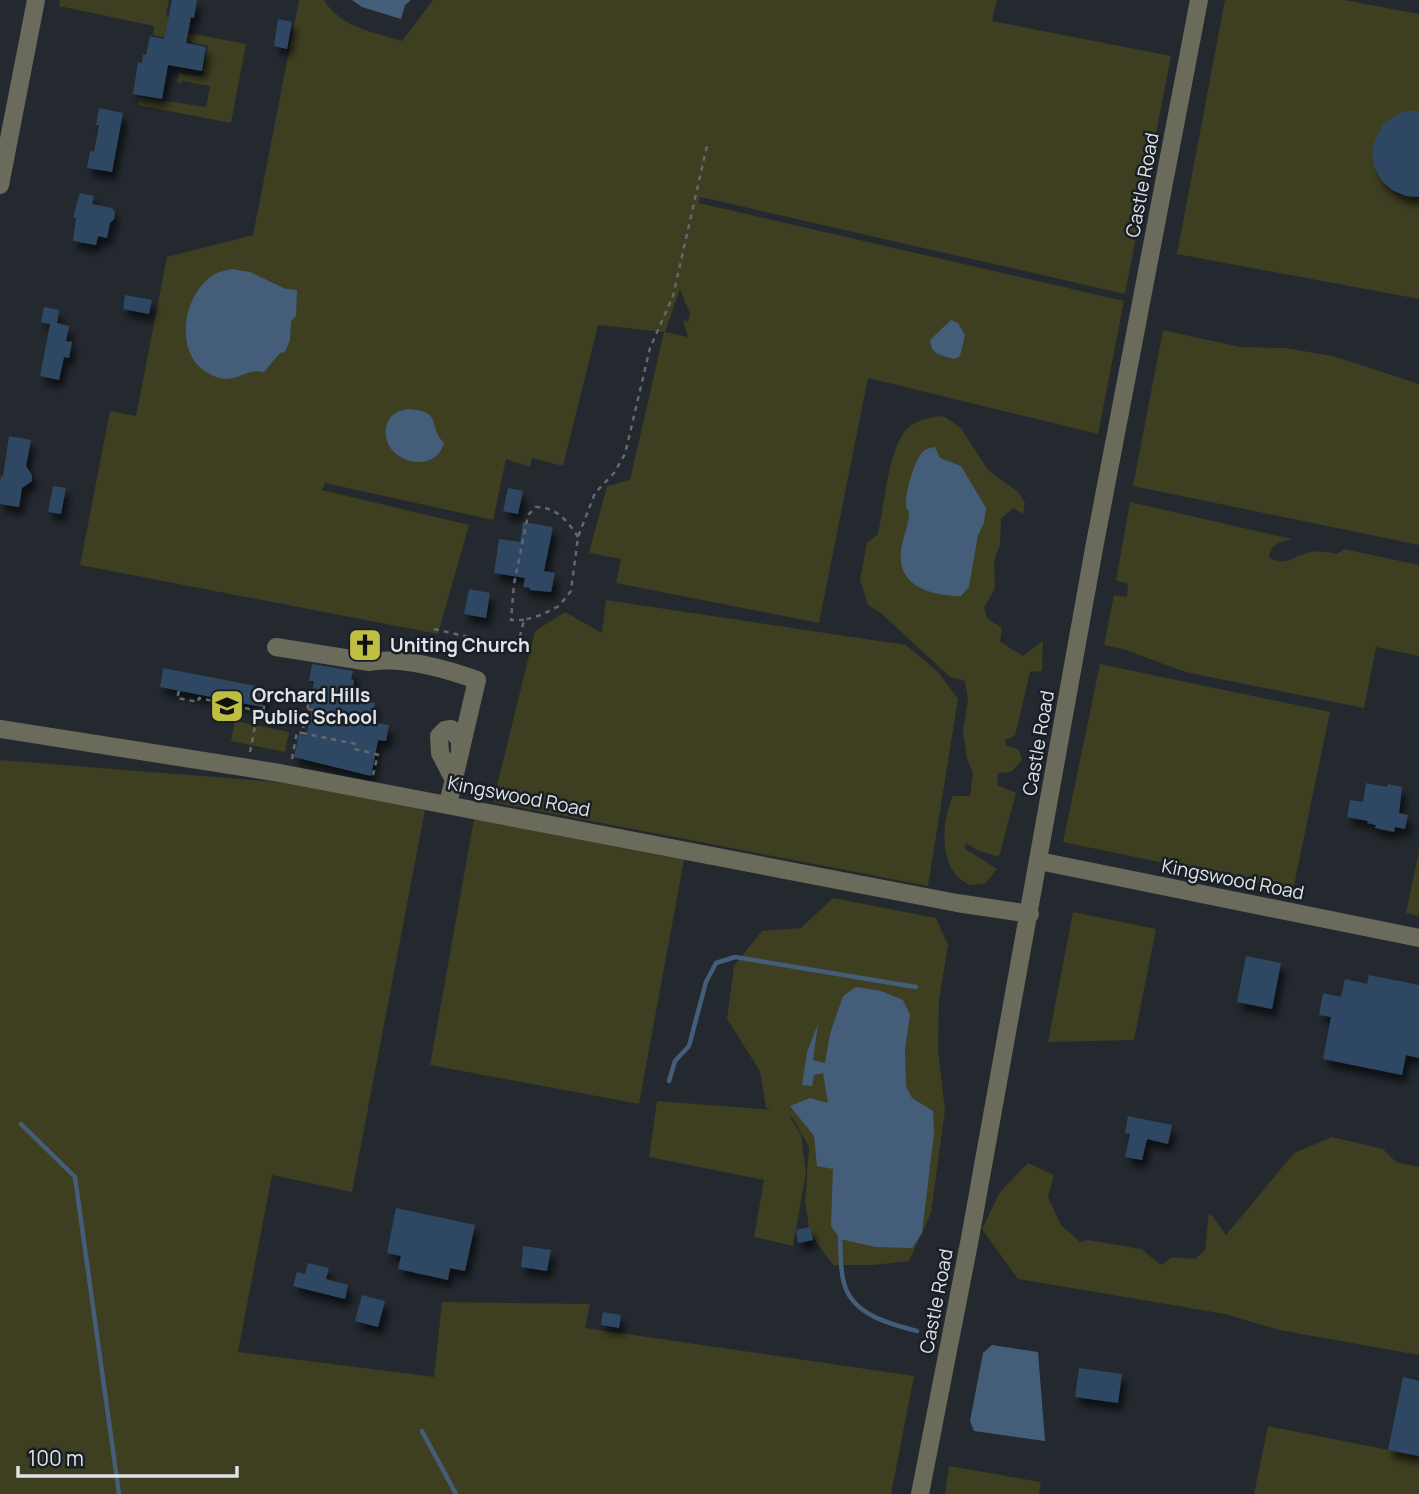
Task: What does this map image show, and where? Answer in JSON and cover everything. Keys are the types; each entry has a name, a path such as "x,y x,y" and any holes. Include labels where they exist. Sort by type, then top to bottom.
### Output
{"street":[{"path":"0,185 36,0"},
{"name":"Castle Road","path":"920,1494 1030,914 1095,543 1199,0"},
{"path":"276,647 370,662 381,660 443,668 477,680 448,804"},
{"name":"Kingswood Road","path":"0,729 309,779 957,903 1030,914"},
{"path":"454,780 432,754 444,730 452,729 460,740 460,754"},
{"name":"Kingswood Road","path":"1039,861 1419,937"}],"path":[{"path":"578,537 568,521 545,507 536,507 528,514 514,584 511,620 524,620 541,615 559,606 571,591 578,537 595,493 614,473 625,454 650,348 673,296 708,141"},
{"path":"434,629 494,643 519,639 524,620"},
{"path":"179,691 177,698 198,702 199,698 263,712 265,702 273,693 309,701 302,733"},
{"path":"307,709 346,716"},
{"path":"249,754 258,711"},
{"path":"292,759 297,732 356,744 355,750 378,754 373,778"}],"shaded area":[{"path":"60,0 169,0 166,14 173,20 172,30 246,44 231,123 138,105 140,97 206,107 210,86 182,81 180,84 177,81 179,73 202,77 208,46 153,35 154,26 59,6"},
{"path":"299,0 324,0 339,17 348,22 402,41 433,0 997,0 992,21 1171,56 1125,294 700,197 699,203 1124,301 1098,434 868,378 819,623 616,583 621,559 589,553 607,486 630,480 664,332 598,325 563,466 532,458 530,467 506,459 493,520 325,483 322,490 469,525 438,634 80,565 110,411 136,416 167,257 253,235","holes":["680,289 690,314 688,321 683,320 688,337 665,332"]},
{"path":"1225,0 1344,0 1419,14 1419,299 1177,254"},
{"path":"1163,330 1240,347 1285,348 1333,356 1419,384 1419,545 1133,486"},
{"path":"943,416 960,427 988,470 1018,492 1025,503 1023,514 1013,508 1001,519 1000,545 994,560 995,589 984,607 987,618 1002,628 1000,642 1023,656 1043,641 1042,671 1030,672 1015,736 1005,740 1006,745 1019,750 1022,760 1011,772 998,773 997,785 1016,793 999,857 977,850 966,843 964,848 997,869 985,884 969,885 957,876 945,847 945,825 953,796 970,796 973,773 967,759 963,731 968,699 965,681 950,677 882,614 868,605 860,580 867,543 878,534 888,475 897,445 911,425"},
{"path":"1130,502 1292,539 1274,546 1269,557 1274,560 1288,560 1314,552 1337,554 1344,549 1419,565 1419,656 1376,647 1364,708 1185,672 1123,649 1104,645 1114,595 1127,597 1128,584 1116,580"},
{"path":"606,600 906,645 938,672 958,699 928,886 493,802 535,631 565,612 602,633"},
{"path":"1100,664 1330,712 1293,890 1063,842"},
{"path":"235,721 289,732 285,752 231,741"},
{"path":"0,760 290,783 425,810 352,1192 272,1175 238,1352 434,1377 442,1302 590,1304 585,1328 914,1376 891,1494 0,1494"},
{"path":"474,819 684,860 639,1104 430,1065"},
{"path":"1419,851 1419,916 1406,913"},
{"path":"833,898 936,918 948,945 939,1000 938,1050 945,1110 931,1213 909,1261 873,1265 833,1265 810,1233 805,1202 809,1147 792,1117 801,1135 806,1173 793,1246 754,1237 764,1180 649,1157 657,1101 772,1110 766,1108 760,1071 727,1019 734,966 762,931 801,928"},
{"path":"1073,912 1156,929 1134,1040 1048,1042"},
{"path":"1332,1137 1383,1149 1396,1162 1419,1167 1419,1355 1279,1330 1225,1314 1018,1279 982,1229 1000,1192 1028,1163 1054,1175 1048,1197 1061,1225 1080,1242 1087,1240 1141,1249 1161,1265 1172,1257 1195,1259 1205,1250 1209,1212 1226,1235 1294,1153"},
{"path":"1268,1426 1419,1456 1419,1494 1254,1494"},
{"path":"949,1466 1041,1482 1039,1494 945,1494"}],"water":[{"path":"352,0 411,0 405,5 401,19 362,7"},
{"path":"232,269 250,272 286,289 297,290 296,316 291,321 290,340 285,352 280,353 264,372 250,372 225,379 208,373 197,365 190,354 186,328 192,300 199,289 213,275"},
{"path":"951,320 958,323 965,335 960,356 954,359 935,352 930,340"},
{"path":"408,409 431,416 444,443 438,454 429,460 408,460 390,447 386,436 387,424 395,413"},
{"path":"935,447 940,458 961,466 986,508 984,523 978,535 969,587 961,596 939,594 919,587 905,574 901,564 909,515 906,500 911,476 921,453"},
{"path":"856,987 881,991 903,1000 910,1015 905,1049 906,1086 912,1098 933,1111 934,1133 922,1233 912,1248 875,1247 840,1239 831,1226 833,1169 817,1166 814,1136 790,1106 810,1098 828,1103 823,1073 814,1075 812,1086 802,1085 807,1052 818,1024 813,1060 825,1063 830,1034 843,996"},
{"path":"992,1345 1038,1352 1045,1441 974,1431 970,1421 983,1353"}],"building":[{"path":"172,0 197,0 186,43 206,47 202,71 168,65 162,99 133,94 138,62 142,63 143,54 146,55 150,36 164,39"},
{"path":"278,19 292,22 287,49 274,46"},
{"path":"99,108 123,113 112,172 87,168 90,151 94,152"},
{"path":"1406,111 1419,111 1419,197 1406,196 1392,190 1381,180 1374,167 1372,151 1376,137 1383,125"},
{"path":"80,193 94,196 92,204 112,208 115,212 107,238 98,236 96,245 73,241 76,218 73,217"},
{"path":"125,295 152,300 149,314 123,309"},
{"path":"44,307 59,310 57,323 69,326 66,341 72,342 69,358 64,357 59,380 40,376 50,324 41,322"},
{"path":"9,436 31,440 26,466 32,475 32,481 22,488 19,507 0,504 1,476 3,477"},
{"path":"53,486 66,488 61,514 48,512"},
{"path":"508,488 523,491 518,514 503,511"},
{"path":"523,522 553,527 544,571 555,573 551,592 523,587 525,578 494,573 499,539 520,542"},
{"path":"469,589 490,593 486,618 464,614"},
{"name":"Uniting Church","path":"353,633 375,636 373,650 350,647"},
{"path":"312,664 353,671 352,698 375,703 371,722 389,725 386,741 378,740 371,776 294,757 299,734 306,736 312,709 309,708 314,681 309,681"},
{"path":"163,668 266,688 262,707 160,687"},
{"path":"1366,783 1402,787 1399,813 1408,815 1405,829 1395,827 1394,832 1375,828 1376,825 1367,823 1368,821 1347,817 1350,800 1363,802"},
{"path":"1246,956 1281,963 1272,1009 1237,1002"},
{"path":"1369,975 1419,985 1419,1058 1406,1055 1402,1075 1323,1059 1331,1017 1319,1015 1323,993 1341,997 1345,979 1367,984"},
{"path":"1128,1116 1172,1125 1168,1144 1147,1139 1142,1160 1125,1157 1130,1134 1125,1133"},
{"path":"396,1208 475,1225 465,1271 450,1268 448,1280 398,1269 401,1256 387,1253"},
{"path":"810,1227 813,1240 798,1243 796,1230"},
{"path":"523,1246 551,1250 547,1271 521,1267"},
{"path":"308,1263 329,1268 326,1279 348,1285 345,1299 293,1286 297,1272 305,1274"},
{"path":"362,1295 385,1301 378,1327 355,1321"},
{"path":"603,1312 621,1315 619,1328 601,1325"},
{"path":"1079,1368 1122,1374 1118,1403 1075,1397"},
{"path":"1403,1377 1419,1381 1419,1456 1388,1450"}],"waterway":[{"path":"669,1081 675,1061 689,1046 706,982 716,963 735,957 916,987"},
{"path":"21,1124 75,1177 119,1494"},
{"path":"840,1239 843,1278 848,1294 855,1303 873,1316 917,1331"},
{"path":"422,1431 456,1494"}],"place":[{"name":"Uniting Church","path":"365,645"},
{"name":"Orchard Hills Public School","path":"227,706"}]}
